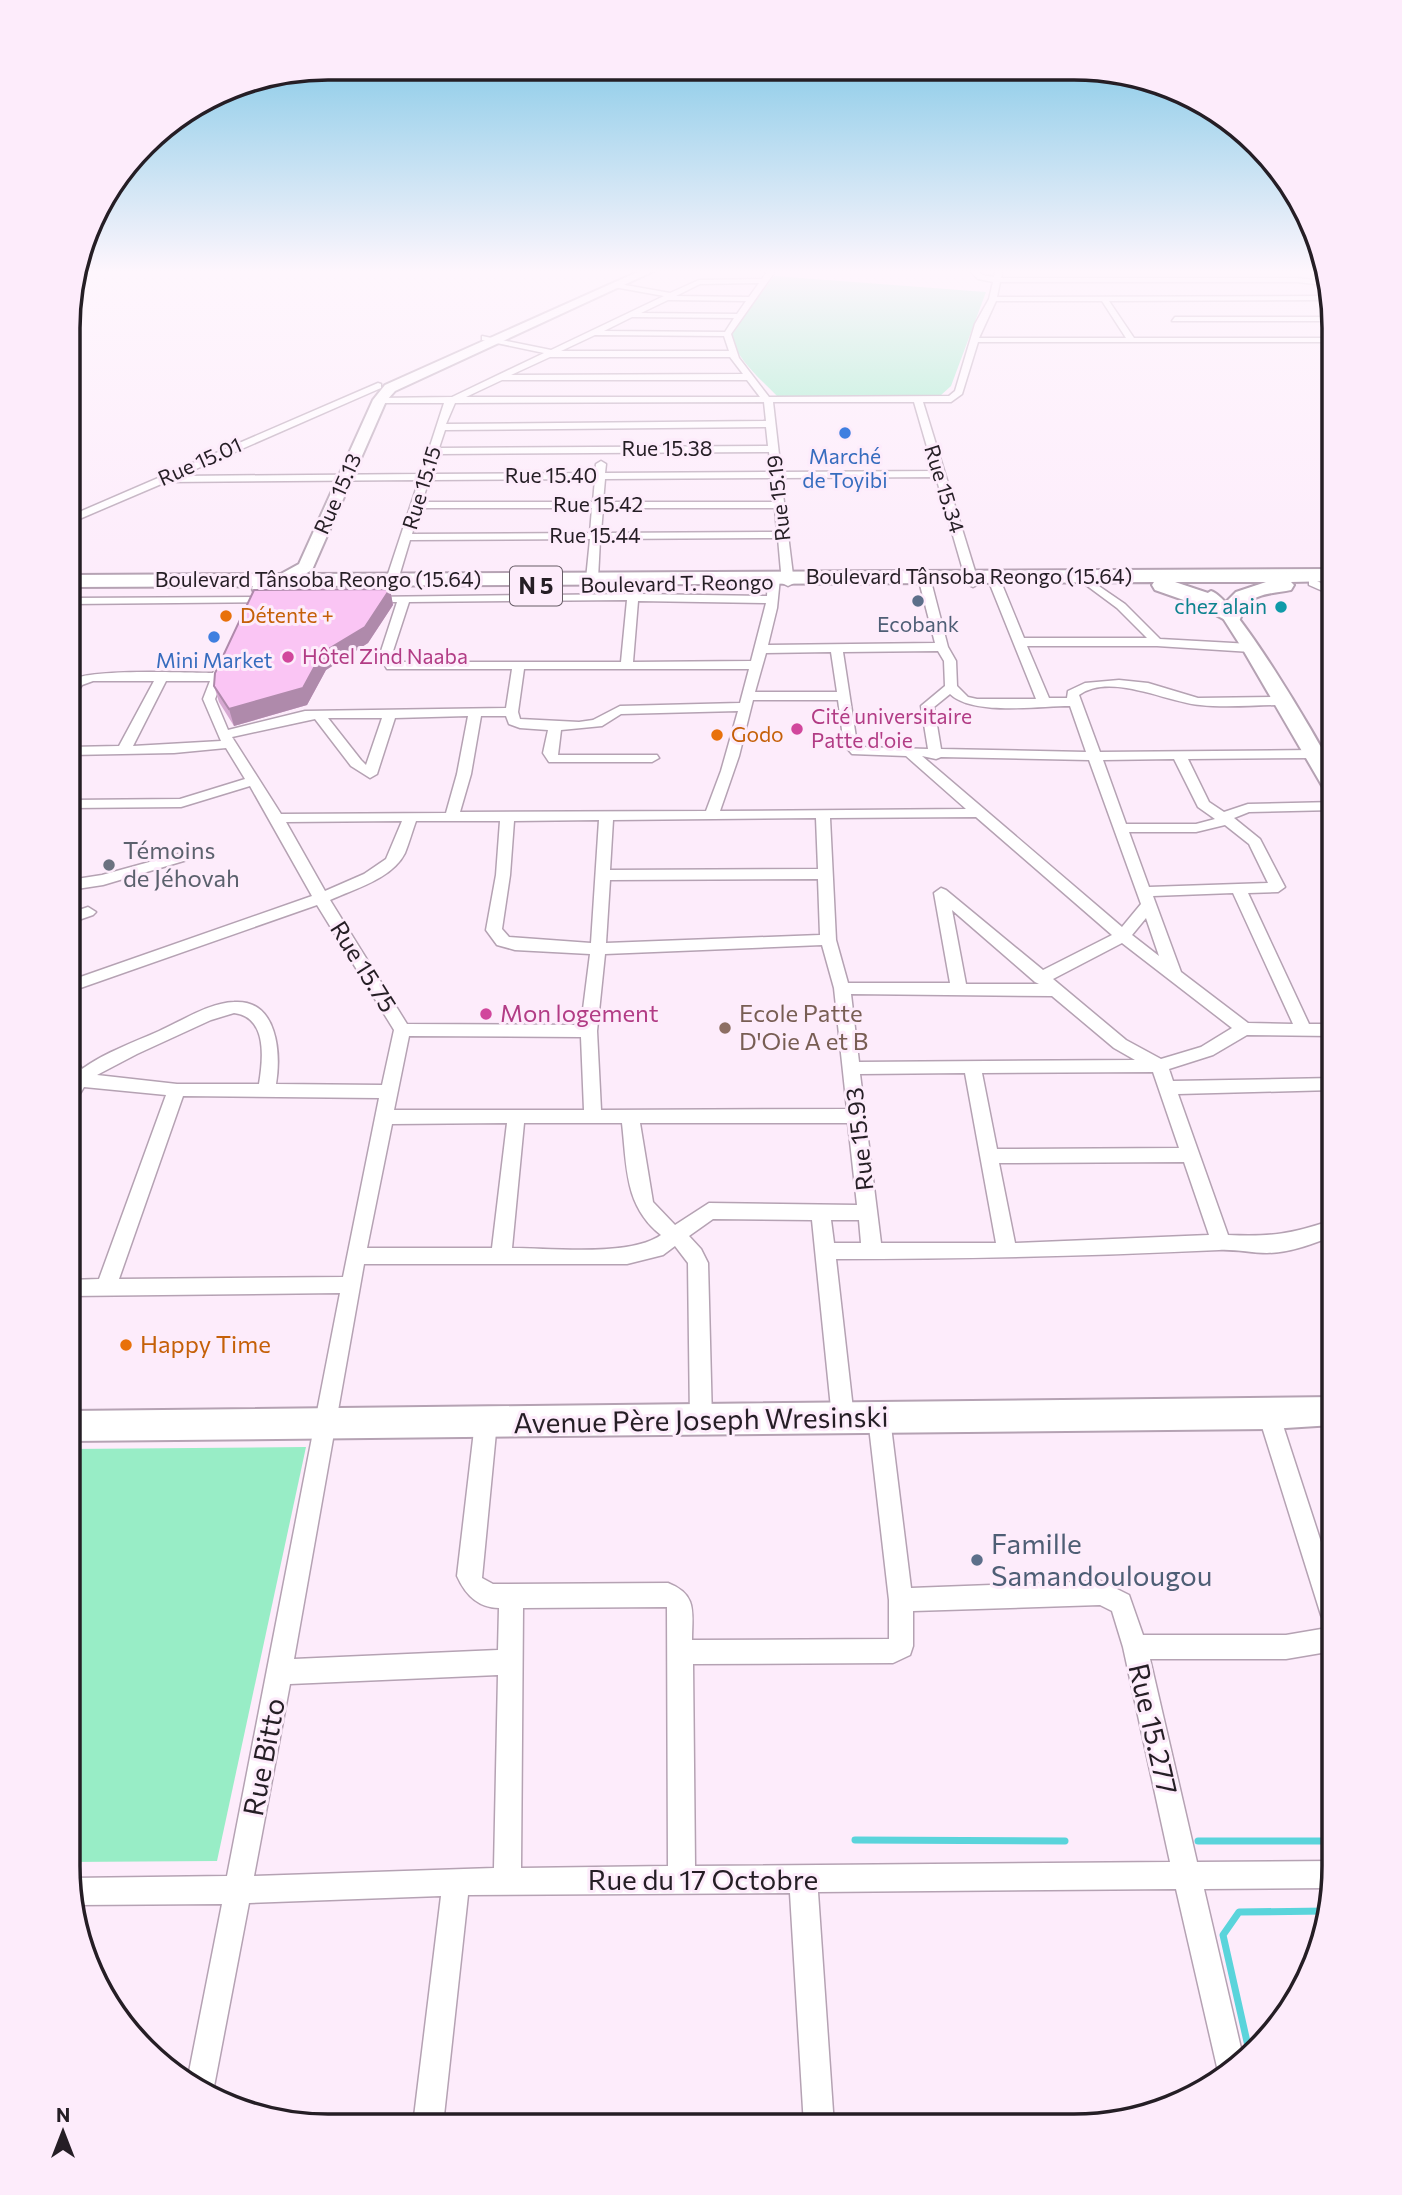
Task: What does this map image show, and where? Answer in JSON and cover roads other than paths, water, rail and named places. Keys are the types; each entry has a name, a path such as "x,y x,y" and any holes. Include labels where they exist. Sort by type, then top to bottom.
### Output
{"highway":[{"name":"Boulevard Tânsoba Reongo (15.64)","path":"80,581 285,590 392,580 592,579 779,584 976,580 1217,593 1322,577"},
{"name":"Boulevard T. Reongo","path":"80,588 256,594 634,592 779,584 926,585 976,580 1163,585 1217,593"},
{"path":"1163,585 1203,599 1217,593 1234,606 1248,594 1315,583"}],"main road":[{"name":"Rue 15.01","path":"377,395 421,372"},
{"name":"Rue 15.13","path":"256,594 285,590 306,567 338,478 377,395"},
{"path":"1217,593 1322,770"},
{"name":"Avenue Père Joseph Wresinski","path":"80,1426 1322,1412"}],"street":[{"path":"449,402 509,372"},
{"name":"Rue 15.19","path":"711,815 728,775 779,584 783,535 768,401 746,372"},
{"path":"377,395 449,402 918,401 956,397 964,372"},
{"path":"498,378 750,377"},
{"name":"Rue 15.01","path":"80,516 163,479 377,395"},
{"path":"592,579 600,505 600,476 610,401"},
{"name":"Rue 15.34","path":"918,401 936,474 976,580 1021,642 1044,702"},
{"name":"Rue 15.15","path":"392,580 449,402"},
{"path":"441,426 771,424"},
{"name":"Rue 15.38","path":"435,451 774,449"},
{"name":"Rue 15.40","path":"163,479 936,474"},
{"name":"Rue 15.42","path":"417,505 780,505"},
{"name":"Rue 15.44","path":"407,537 783,535"},
{"path":"1090,583 1121,606 1157,642"},
{"path":"926,585 942,648 950,661 951,687 959,696 970,702 1075,702"},
{"path":"365,599 634,592 627,664"},
{"path":"80,601 256,594 246,613"},
{"path":"404,599 387,651 388,663 391,666 757,665"},
{"path":"1021,642 1157,642 1251,648"},
{"path":"836,648 853,748 864,752 1094,756 1312,754"},
{"path":"761,649 942,648"},
{"name":"Rue 15.75","path":"227,654 209,699 227,739 277,818 321,898 402,1030 356,1256 327,1423"},
{"path":"519,665 512,712 514,721 520,724 555,726 595,723 611,712 620,710 843,696"},
{"path":"80,681 92,677 218,677"},
{"path":"124,750 162,677"},
{"path":"1174,975 1073,691 1079,686 1095,685 1146,687 1189,701 1281,701"},
{"path":"936,755 927,706 931,700 951,687"},
{"path":"319,715 356,763 370,774 390,712"},
{"path":"453,817 475,712"},
{"path":"80,751 124,750 227,739 283,719 319,715 512,712"},
{"path":"555,726 550,753 554,759 652,758"},
{"path":"911,754 976,813 1123,936 1244,1029"},
{"path":"1145,899 1278,887 1255,842 1245,832 1203,804 1179,755"},
{"path":"80,804 181,803 253,781"},
{"path":"1121,828 1196,828 1248,808 1322,806"},
{"path":"277,818 976,813"},
{"name":"Rue 15.93","path":"823,815 828,940 842,988 872,1251"},
{"path":"80,983 321,898 369,877 391,862 411,816"},
{"path":"507,817 503,874 494,922 497,936 515,945 598,949 828,940"},
{"path":"593,1118 589,1031 604,875 606,817"},
{"path":"80,883 103,880 182,857"},
{"path":"604,875 826,874"},
{"path":"1239,890 1304,1030"},
{"path":"959,990 941,893 1120,1044 1159,1066 1221,1242"},
{"path":"1041,978 1123,936 1145,899"},
{"path":"80,915 88,912"},
{"path":"842,988 1055,990"},
{"path":"80,1079 100,1064 181,1028 230,1008 242,1008 261,1022 269,1033 272,1051 266,1091"},
{"path":"853,1068 1159,1066 1207,1051 1244,1029 1322,1030"},
{"path":"402,1030 589,1031"},
{"path":"972,1067 1007,1251"},
{"path":"80,1080 177,1090 390,1092"},
{"path":"1167,1088 1322,1084"},
{"path":"106,1288 177,1090"},
{"path":"384,1117 516,1119 858,1116"},
{"path":"630,1118 644,1206 656,1221 686,1244 698,1263 701,1420"},
{"path":"501,1257 516,1119"},
{"path":"988,1156 1191,1155"},
{"path":"356,1256 627,1256 656,1249 709,1211 868,1213"},
{"path":"821,1213 844,1418"},
{"path":"825,1251 1007,1251 1176,1246 1221,1242 1269,1245 1300,1240 1322,1232"},
{"path":"80,1288 351,1285"},
{"path":"1269,1414 1322,1580"},
{"path":"681,1652 893,1651 901,1646 901,1600 879,1418"},
{"path":"486,1422 469,1576 474,1586 491,1596 512,1597 557,1594 668,1595 675,1598 680,1607 682,1880"},
{"name":"Rue Bitto","path":"202,2079 327,1423"},
{"name":"Rue 15.277","path":"901,1600 1101,1593 1114,1597 1121,1603 1135,1647 1229,2059"},
{"path":"507,1881 512,1597"},
{"path":"1135,1647 1286,1647 1322,1641"},
{"path":"281,1672 512,1662"},
{"name":"Rue du 17 Octobre","path":"82,1891 239,1890 507,1881 1322,1874"},
{"path":"803,1879 819,2114"},
{"path":"429,2114 456,1882"}],"waterway":[{"path":"855,1840 1065,1841"},
{"path":"1198,1841 1322,1841"},
{"path":"1247,2043 1223,1935 1239,1912 1317,1911"}],"place":[{"name":"Marché de Toyibi","path":"845,433"},
{"name":"Ecobank","path":"918,601"},
{"name":"chez alain","path":"1281,607"},
{"name":"Détente +","path":"226,616"},
{"name":"Mini Market","path":"214,637"},
{"name":"Hôtel Zind Naaba","path":"288,657"},
{"name":"Cité universitaire Patte d'oie","path":"797,729"},
{"name":"Godo","path":"717,735"},
{"name":"Témoins de Jéhovah","path":"109,865"},
{"name":"Mon logement","path":"486,1014"},
{"name":"Ecole Patte D'Oie A et B","path":"725,1028"},
{"name":"Happy Time","path":"126,1345"},
{"name":"Famille Samandoulougou","path":"977,1560"}]}
